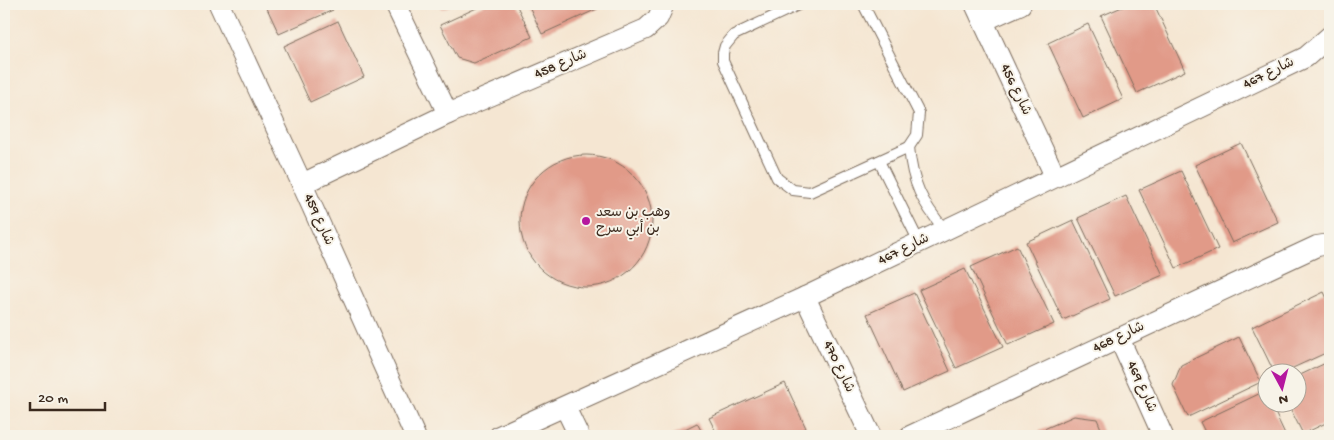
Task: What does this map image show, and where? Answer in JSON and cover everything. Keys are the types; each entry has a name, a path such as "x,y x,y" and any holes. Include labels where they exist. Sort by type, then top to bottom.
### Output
{"street":[{"name":"شارع 459","path":"219,4 415,436"},
{"path":"395,4 448,114"},
{"name":"شارع 458","path":"302,184 448,114 646,29 658,18 664,4"},
{"path":"979,12 1020,4"},
{"name":"شارع 456","path":"979,12 1055,176"},
{"name":"شارع 467","path":"499,436 805,297 1306,57 1330,36"},
{"name":"شارع 467","path":"1306,57 1330,54"},
{"name":"شارع 468","path":"910,436 1317,246 1330,244"},
{"name":"شارع 470","path":"805,297 870,436"},
{"name":"شارع 469","path":"1119,338 1163,436"},
{"path":"566,407 579,436"}],"lane":[{"path":"800,4 734,35 725,46 723,61 776,178 793,190 810,192 908,147 917,135 920,113 864,4"},
{"path":"908,147 910,164 921,198 945,230"},
{"path":"879,161 920,242"}],"building":[{"path":"265,4 331,4 333,10 279,34"},
{"path":"440,4 454,4 442,9"},
{"path":"485,4 516,4 532,37 474,63 457,58 440,25"},
{"path":"528,4 608,4 542,34"},
{"path":"1129,4 1154,4 1185,71 1137,93 1101,16"},
{"path":"338,21 364,77 310,102 284,46"},
{"path":"1088,24 1123,99 1083,118 1048,43"},
{"path":"1241,143 1278,222 1232,243 1195,165"},
{"name":"وهب بن سعد بن أبي سرح","path":"586,155 599,156 611,160 633,174 647,196 651,208 651,234 647,246 633,268 611,282 599,286 586,287 573,286 561,282 539,268 525,246 521,234 520,221 521,208 525,196 539,174 561,160 573,156"},
{"path":"1181,171 1218,249 1176,268 1139,190"},
{"path":"1126,196 1163,275 1115,296 1078,218"},
{"path":"1073,220 1110,299 1063,320 1026,242"},
{"path":"1017,246 1054,324 1008,345 971,267"},
{"path":"965,269 1003,347 956,368 919,290"},
{"path":"1324,292 1330,305 1330,351 1306,362 1269,362 1252,327"},
{"path":"914,293 950,371 903,392 867,314"},
{"path":"1239,337 1256,372 1256,384 1188,417 1173,385 1181,365"},
{"path":"1330,361 1330,421 1303,434 1292,412 1306,412 1306,372"},
{"path":"785,383 806,428 789,436 718,436 709,418"},
{"path":"1256,395 1256,412 1275,412 1286,436 1207,436 1200,422"},
{"path":"1074,416 1097,419 1104,436 1028,436"},
{"path":"697,423 704,436 671,436"}],"place":[{"name":"وهب بن سعد بن أبي سرح","path":"586,221"}]}
